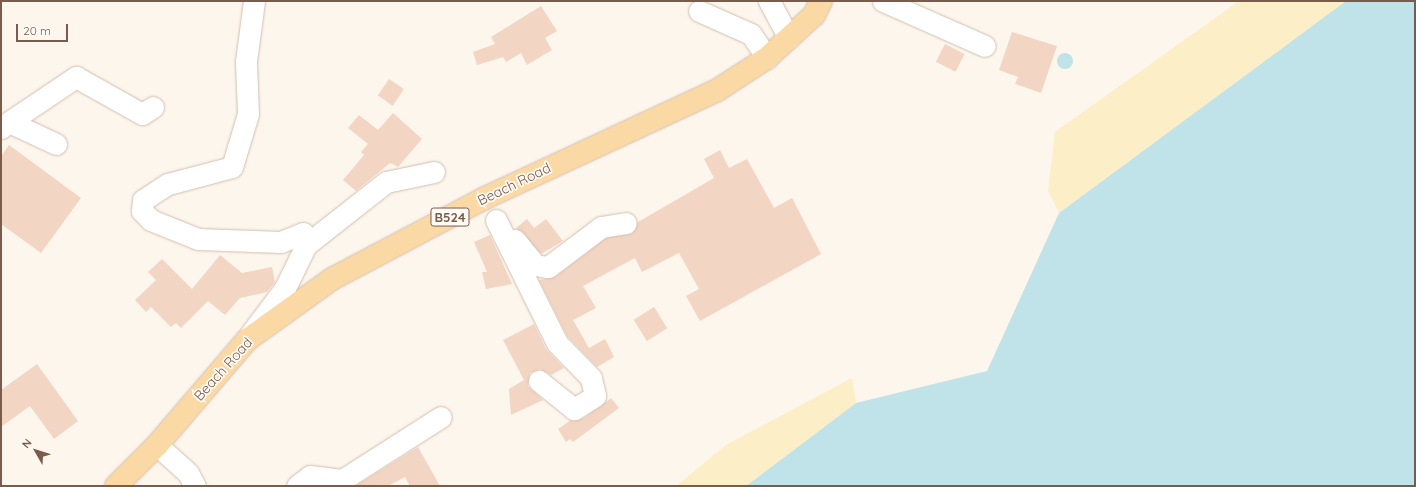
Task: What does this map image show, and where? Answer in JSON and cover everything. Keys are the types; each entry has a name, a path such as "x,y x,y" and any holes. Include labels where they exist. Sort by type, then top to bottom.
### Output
{"main road":[{"name":"Beach Road","path":"116,486 157,445 247,340 332,279 485,198 716,91 767,58 814,15 821,1"}],"street":[{"path":"254,1 246,61 248,114 232,167 168,184 143,200 142,211 151,220 198,238 281,242 303,233 306,245"},
{"path":"769,1 789,38"},
{"path":"884,1 985,46"},
{"path":"699,11 751,34 767,58"},
{"path":"5,125 76,77 142,114 153,107"},
{"path":"5,125 56,144"},
{"path":"247,340 285,288 306,245 386,182 434,172"},
{"path":"485,198 557,343 591,378 595,396 574,409 539,381"},
{"path":"496,220 536,265 548,267 601,227 626,223"},
{"path":"297,486 310,476 342,480 441,417"},
{"path":"157,445 188,473 195,486"}],"sand":[{"path":"1239,1 1346,1 1059,213 1048,191 1055,132"},
{"path":"852,378 856,403 746,486 676,486 726,445"}],"water":[{"path":"1346,1 1415,1 1415,486 746,486 856,403 987,371 1059,213"},
{"path":"1065,53 1071,55 1073,61 1071,67 1065,69 1059,67 1057,61 1059,55"}],"building":[{"path":"541,6 557,31 545,38 552,50 527,65 521,53 506,62 503,57 477,65 473,52 495,44 491,37"},
{"path":"1012,32 1057,46 1041,93 1015,84 1018,77 999,70"},
{"path":"945,44 965,54 956,72 936,62"},
{"path":"389,79 404,89 393,106 378,96"},
{"path":"393,113 422,139 398,167 390,163 356,191 343,180 364,155 361,152 368,144 348,128 359,115 378,130"},
{"path":"9,145 81,198 41,253 1,224 1,156"},
{"path":"720,150 729,168 747,159 774,208 792,198 821,254 700,321 686,296 699,289 679,253 642,272 635,258 583,286 596,308 573,320 589,348 605,339 614,357 597,367 567,336 539,280 555,277 606,238 633,233 638,222 714,178 704,159"},
{"path":"527,219 534,228 546,219 563,241 541,254 516,228"},
{"path":"490,235 512,284 486,289 482,272 487,272 474,242"},
{"path":"220,255 242,273 272,267 275,282 267,292 240,298 225,315 208,301 181,328 176,323 171,327 151,307 146,312 135,300 156,280 148,272 162,259 192,289"},
{"path":"654,307 667,328 647,341 634,320"},
{"path":"534,324 546,349 564,368 551,375 540,369 530,373 528,386 543,400 511,415 509,389 524,380 503,340"},
{"path":"37,364 78,421 54,439 30,406 1,427 1,390"},
{"path":"611,398 619,408 573,442 570,439 566,442 558,429 571,420 584,418"},
{"path":"418,447 440,486 410,486 405,477 388,486 355,486"}]}
